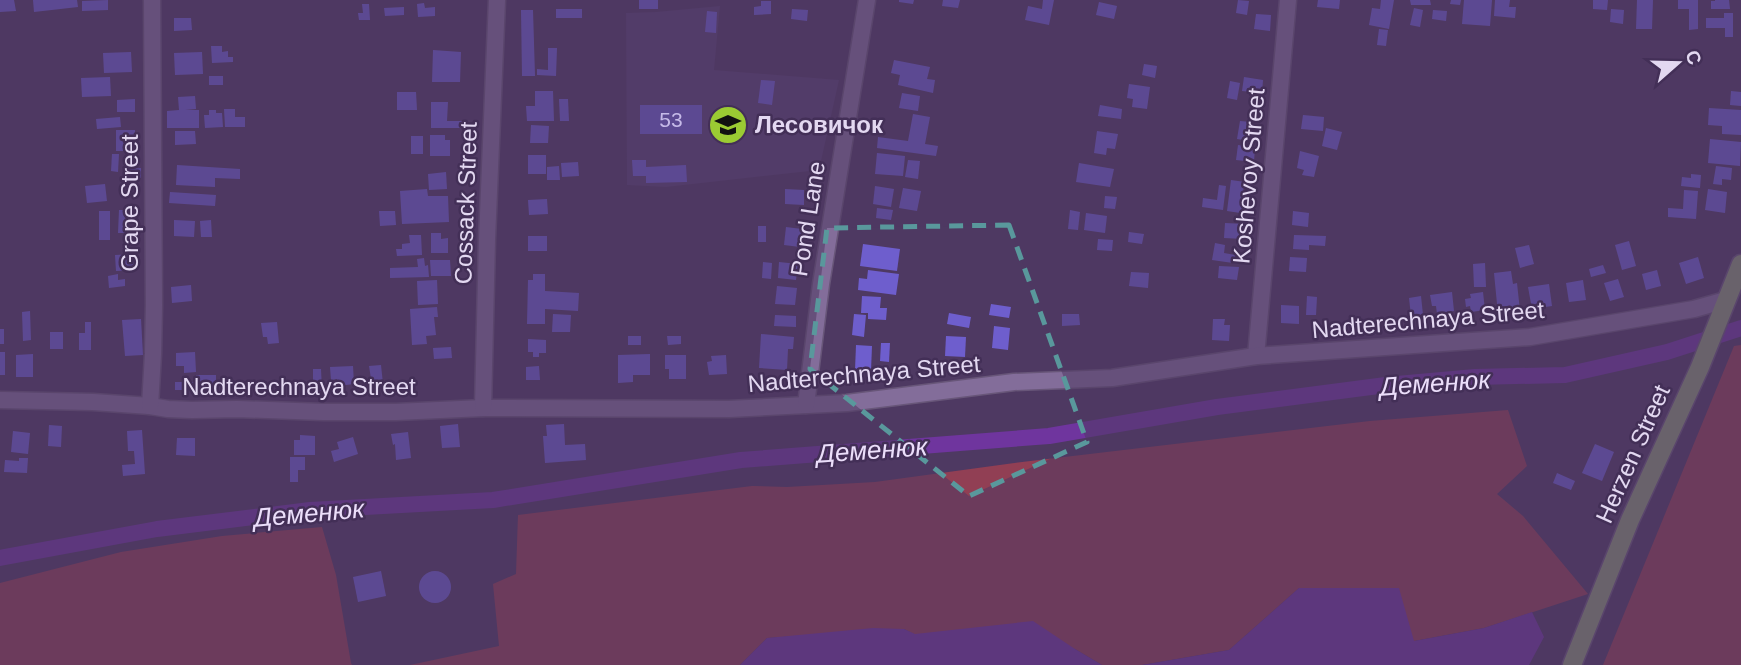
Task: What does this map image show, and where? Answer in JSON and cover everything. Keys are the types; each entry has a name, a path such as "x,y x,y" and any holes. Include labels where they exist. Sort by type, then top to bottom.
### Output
{"main road":[{"name":"Herzen Street","path":"1572,665 1630,520 1700,367 1741,264"}],"street":[{"name":"Grape Street","path":"150,405 154,305 152,0"},
{"name":"Cossack Street","path":"483,408 497,0"},
{"name":"Pond Lane","path":"806,405 821,284 867,0"},
{"name":"Koshevoy Street","path":"1256,356 1288,0"},
{"name":"Nadterechnaya Street","path":"0,400 150,405 192,410 323,412 483,408 729,409 848,403 1014,382 1112,378 1256,356 1530,337 1694,309 1726,300"}],"highlighted area":[{"path":"1009,225 1087,442 969,496 810,369 827,228"}],"shaded area":[{"name":"Лесовичок","path":"720,6 714,70 839,80 819,170 666,187 627,185 626,13"},
{"path":"1741,345 1741,665 1603,665 1734,346"},
{"path":"1508,410 1527,466 1497,494 1523,516 1588,594 1484,628 1414,641 1299,588 1229,650 1142,665 1102,665 1075,649 914,634 904,629 767,638 740,665 410,665 499,646 493,584 516,574 518,515 752,486 787,487 875,482 1370,421"},
{"path":"322,527 336,575 352,665 0,665 0,583 121,552 222,536"},
{"path":"1299,588 1399,588 1414,641 1484,628 1532,612 1544,637 1529,665 1142,665 1229,650"},
{"path":"1033,621 1102,665 740,665 767,638 873,628 904,629 915,634"}],"building":[{"path":"0,0 14,0 16,11 0,12"},
{"path":"33,0 77,0 78,7 34,12"},
{"path":"108,0 108,10 82,11 82,1"},
{"path":"639,0 658,0 658,9 639,9"},
{"path":"899,0 914,0 913,4"},
{"path":"943,0 960,0 958,8 942,6"},
{"path":"1043,0 1054,0 1049,25 1025,20 1028,6 1042,9"},
{"path":"1238,0 1249,1 1247,15 1236,13"},
{"path":"1318,0 1340,0 1339,9 1317,7"},
{"path":"1381,0 1394,0 1389,29 1369,25 1372,8 1380,9"},
{"path":"1410,0 1430,0 1431,5 1411,5"},
{"path":"1451,0 1461,0 1460,5 1450,4"},
{"path":"1464,0 1492,0 1490,26 1462,24"},
{"path":"1495,0 1510,0 1509,7 1516,7 1515,18 1494,16"},
{"path":"1593,0 1608,0 1607,10 1593,9"},
{"path":"1637,0 1653,0 1652,29 1636,29"},
{"path":"1678,0 1698,0 1698,29 1689,30 1689,9 1678,9"},
{"path":"1729,0 1730,9 1711,9 1711,1"},
{"path":"761,1 771,1 771,14 754,15 754,7 761,6"},
{"path":"1099,2 1117,6 1114,19 1096,15"},
{"path":"424,3 425,8 435,7 435,16 418,17 417,4"},
{"path":"362,4 369,4 370,20 359,20 358,13 363,13"},
{"path":"404,7 404,15 385,16 384,8"},
{"path":"1414,8 1423,10 1420,27 1410,25"},
{"path":"556,9 582,9 582,18 556,18"},
{"path":"792,9 808,10 807,21 791,19"},
{"path":"1611,9 1624,10 1623,24 1610,22"},
{"path":"521,10 533,10 535,76 522,76"},
{"path":"1433,10 1447,11 1446,21 1432,19"},
{"path":"707,11 717,12 716,33 705,32"},
{"path":"1724,13 1733,13 1733,37 1725,37 1725,28 1706,28 1706,18 1724,18"},
{"path":"1256,14 1271,15 1270,31 1254,29"},
{"path":"174,18 191,18 192,30 174,31"},
{"path":"1379,29 1388,30 1386,46 1377,45"},
{"path":"211,46 222,46 222,52 228,51 228,57 233,57 233,62 212,63"},
{"path":"548,48 557,48 556,76 537,75 537,69 548,70"},
{"path":"433,50 461,52 460,82 432,82"},
{"path":"131,52 132,72 104,73 103,53"},
{"path":"202,52 203,74 175,75 174,53"},
{"path":"894,60 930,67 927,79 935,80 933,93 898,85 900,75 891,73"},
{"path":"1144,64 1157,66 1155,78 1142,75"},
{"path":"209,76 223,76 223,85 209,85"},
{"path":"110,77 111,96 82,97 81,78"},
{"path":"1244,77 1263,80 1262,93 1242,91"},
{"path":"761,80 775,81 772,105 758,103"},
{"path":"1230,81 1240,83 1237,100 1227,98"},
{"path":"1129,84 1150,87 1147,109 1132,107 1133,99 1127,98"},
{"path":"535,91 553,91 554,121 527,121 526,106 535,106"},
{"path":"1731,91 1741,92 1741,106 1730,105"},
{"path":"397,92 416,92 417,110 397,110"},
{"path":"902,93 920,96 918,111 899,108"},
{"path":"195,96 196,109 185,110 199,110 199,128 167,128 167,111 179,110 178,97"},
{"path":"135,99 135,112 117,112 117,100"},
{"path":"559,99 568,99 569,121 560,121"},
{"path":"431,102 448,102 447,121 464,121 463,128 431,128"},
{"path":"640,105 702,105 702,134 640,134"},
{"path":"1100,105 1122,109 1121,119 1098,116"},
{"path":"1709,108 1741,110 1741,135 1722,134 1722,126 1708,125"},
{"path":"224,109 235,109 235,117 245,117 245,127 225,127"},
{"path":"209,110 222,113 223,127 205,128 204,115 209,115"},
{"path":"913,114 930,117 925,144 938,146 936,156 877,148 878,137 908,141"},
{"path":"1303,115 1324,117 1323,131 1301,129"},
{"path":"120,117 121,127 97,129 96,119"},
{"path":"1240,121 1251,122 1250,128 1257,129 1256,142 1237,139"},
{"path":"531,125 549,126 548,143 530,143"},
{"path":"1326,128 1342,132 1337,150 1322,146"},
{"path":"116,130 135,130 135,151 116,151"},
{"path":"175,131 195,131 196,144 175,145"},
{"path":"1097,131 1118,134 1115,149 1107,148 1106,155 1094,153"},
{"path":"430,135 445,135 445,140 450,140 450,156 430,156"},
{"path":"411,136 423,136 423,154 411,154"},
{"path":"1710,139 1741,142 1740,166 1708,163"},
{"path":"1238,145 1255,147 1254,162 1236,160"},
{"path":"1300,151 1319,156 1314,177 1302,175 1304,170 1297,168"},
{"path":"877,153 905,156 903,176 875,174"},
{"path":"112,154 119,154 118,172 111,171"},
{"path":"528,155 546,155 546,174 528,174"},
{"path":"632,160 646,160 646,167 686,165 687,182 646,183 646,176 633,176"},
{"path":"908,160 920,161 918,179 905,177"},
{"path":"578,162 579,176 562,177 561,163"},
{"path":"1079,163 1114,169 1110,187 1076,182"},
{"path":"177,165 240,169 240,179 215,178 215,187 176,185"},
{"path":"559,166 560,180 547,180 547,167"},
{"path":"1716,166 1732,168 1731,180 1722,179 1722,185 1713,184"},
{"path":"141,168 141,178 129,179 128,169"},
{"path":"446,172 447,189 429,190 428,174"},
{"path":"1691,174 1701,175 1700,188 1681,186 1682,177 1691,178"},
{"path":"1231,180 1245,182 1242,196 1249,198 1247,214 1227,211"},
{"path":"105,184 107,201 87,203 85,186"},
{"path":"1219,185 1226,186 1223,210 1202,207 1203,198 1217,200"},
{"path":"875,186 894,189 891,207 873,204"},
{"path":"903,188 921,191 917,211 899,208"},
{"path":"427,189 428,196 448,196 449,222 402,224 400,191"},
{"path":"785,189 804,190 804,205 785,204"},
{"path":"1708,189 1727,192 1725,213 1705,210"},
{"path":"1684,190 1698,191 1696,219 1668,217 1668,208 1683,209"},
{"path":"170,192 216,195 215,206 169,203"},
{"path":"1105,196 1117,197 1115,209 1104,208"},
{"path":"547,199 548,214 529,215 528,200"},
{"path":"877,208 893,210 891,220 876,218"},
{"path":"119,210 137,210 137,223 126,223 126,233 118,233"},
{"path":"1070,210 1080,212 1078,230 1068,229"},
{"path":"99,211 110,211 110,240 99,240"},
{"path":"379,211 395,211 396,225 380,226"},
{"path":"1293,211 1309,213 1308,227 1292,225"},
{"path":"1086,213 1107,216 1105,233 1084,230"},
{"path":"174,220 195,221 194,237 174,236"},
{"path":"211,220 212,237 201,237 200,221"},
{"path":"1225,223 1245,224 1244,239 1224,238"},
{"path":"758,226 766,226 766,242 758,242"},
{"path":"786,227 802,229 800,247 784,245"},
{"path":"1129,232 1144,234 1142,244 1128,242"},
{"path":"431,233 441,233 441,239 448,238 448,253 431,253"},
{"path":"409,235 421,235 422,255 397,256 396,249 402,249 402,244 410,243"},
{"path":"1294,235 1326,236 1325,246 1309,245 1309,250 1293,249"},
{"path":"528,236 547,236 547,251 528,251"},
{"path":"1098,239 1113,240 1112,251 1097,250"},
{"path":"1629,241 1636,266 1622,270 1615,245"},
{"path":"1215,243 1225,245 1224,253 1241,256 1240,264 1212,260"},
{"path":"863,244 900,249 897,271 860,266"},
{"path":"1529,245 1534,264 1520,268 1515,248"},
{"path":"136,254 137,270 116,271 115,255"},
{"path":"1290,257 1307,258 1306,272 1289,271"},
{"path":"1698,257 1704,278 1686,284 1679,263"},
{"path":"424,258 429,277 390,278 390,268 418,267 417,259"},
{"path":"430,260 450,260 451,276 431,276"},
{"path":"763,262 772,263 771,279 762,278"},
{"path":"779,262 798,264 796,280 778,278"},
{"path":"1485,263 1486,287 1474,287 1473,264"},
{"path":"1603,265 1606,273 1591,277 1589,269"},
{"path":"1219,266 1239,267 1237,280 1218,278"},
{"path":"868,270 899,274 896,295 858,290 859,278 867,279"},
{"path":"1657,270 1661,286 1646,290 1642,274"},
{"path":"1511,271 1513,284 1517,283 1520,311 1498,314 1494,273"},
{"path":"1131,272 1149,273 1148,288 1129,286"},
{"path":"118,274 118,280 125,279 125,286 109,288 108,276"},
{"path":"533,274 545,274 545,291 579,293 578,311 545,309 545,324 527,324 528,280 533,280"},
{"path":"1618,279 1624,297 1610,301 1604,283"},
{"path":"437,280 438,304 418,305 417,281"},
{"path":"1583,280 1586,300 1569,302 1566,283"},
{"path":"1549,284 1552,306 1532,309 1528,287"},
{"path":"191,285 192,301 172,303 171,287"},
{"path":"777,286 797,288 795,305 775,304"},
{"path":"1452,292 1454,311 1437,314 1430,295"},
{"path":"1483,292 1485,310 1471,312 1470,306 1466,307 1465,299 1471,298 1470,294"},
{"path":"862,296 881,297 880,308 887,308 886,320 868,319 868,313 861,313"},
{"path":"1307,296 1317,297 1316,315 1306,315"},
{"path":"1421,296 1423,315 1411,316 1409,298"},
{"path":"991,304 1011,307 1009,318 989,315"},
{"path":"1281,305 1299,306 1299,324 1281,323"},
{"path":"437,307 438,317 434,317 436,335 426,336 427,344 412,345 410,309"},
{"path":"30,311 31,340 23,341 22,312"},
{"path":"949,313 971,317 969,328 947,324"},
{"path":"553,314 571,315 570,332 552,332"},
{"path":"854,314 866,315 864,337 852,335"},
{"path":"1062,314 1079,314 1080,325 1062,326"},
{"path":"775,315 796,316 796,327 774,326"},
{"path":"141,319 143,355 125,356 122,320"},
{"path":"1213,319 1225,319 1224,325 1230,325 1229,341 1212,340"},
{"path":"85,322 91,322 91,350 79,350 79,333 85,333"},
{"path":"277,322 279,343 268,344 267,337 263,337 261,323"},
{"path":"994,326 1010,328 1008,350 992,348"},
{"path":"0,329 4,329 4,344 0,344"},
{"path":"50,332 63,332 63,349 50,349"},
{"path":"761,334 794,337 793,349 788,349 787,370 759,368"},
{"path":"628,336 641,336 641,345 628,345"},
{"path":"667,336 681,336 681,344 668,345"},
{"path":"946,336 966,337 965,357 945,356"},
{"path":"528,339 546,340 546,353 533,357 533,352 528,352"},
{"path":"881,343 890,343 889,362 880,361"},
{"path":"856,345 872,346 871,371 855,370"},
{"path":"451,347 452,358 434,359 433,348"},
{"path":"0,352 5,352 5,375 0,375"},
{"path":"195,352 196,372 184,373 184,366 176,366 176,353"},
{"path":"33,354 33,377 16,377 16,355"},
{"path":"650,354 650,375 633,375 633,382 618,383 618,355"},
{"path":"665,355 686,355 686,379 669,379 669,369 665,369"},
{"path":"726,355 727,374 709,375 707,362 712,361 711,356"},
{"path":"381,365 383,384 372,385 369,366"},
{"path":"353,366 354,384 338,386 337,379 331,380 330,367"},
{"path":"539,366 540,380 526,380 526,367"},
{"path":"313,369 321,369 322,391 313,391"},
{"path":"196,375 216,375 216,390 175,390 175,382 196,382"},
{"path":"458,424 460,447 442,448 440,426"},
{"path":"564,424 565,445 585,444 586,460 545,463 543,436 547,436 546,425"},
{"path":"49,425 62,426 61,447 48,446"},
{"path":"142,430 145,474 123,476 122,465 135,464 134,451 128,451 127,431"},
{"path":"13,431 30,433 28,454 11,452"},
{"path":"408,432 411,458 396,460 391,434"},
{"path":"300,435 315,436 315,455 294,455 294,440 300,440"},
{"path":"353,437 358,454 334,462 331,451 339,449 337,442"},
{"path":"177,438 195,438 195,456 176,455"},
{"path":"1595,444 1614,452 1602,481 1582,473"},
{"path":"290,457 305,457 305,470 298,470 298,482 290,482"},
{"path":"19,458 28,458 27,473 4,472 5,460 19,461"},
{"path":"1557,473 1575,481 1571,490 1553,483"},
{"path":"381,571 386,596 358,602 353,577"},
{"path":"435,571 446,576 451,587 446,598 435,603 424,598 419,587 424,576"}],"waterway":[{"name":"Деменюк","path":"0,558 157,529 310,510 493,500 741,460 1049,436 1217,407 1386,385 1475,377 1565,375 1667,352 1741,328"}],"place":[{"name":"Лесовичок","path":"728,125"}]}
